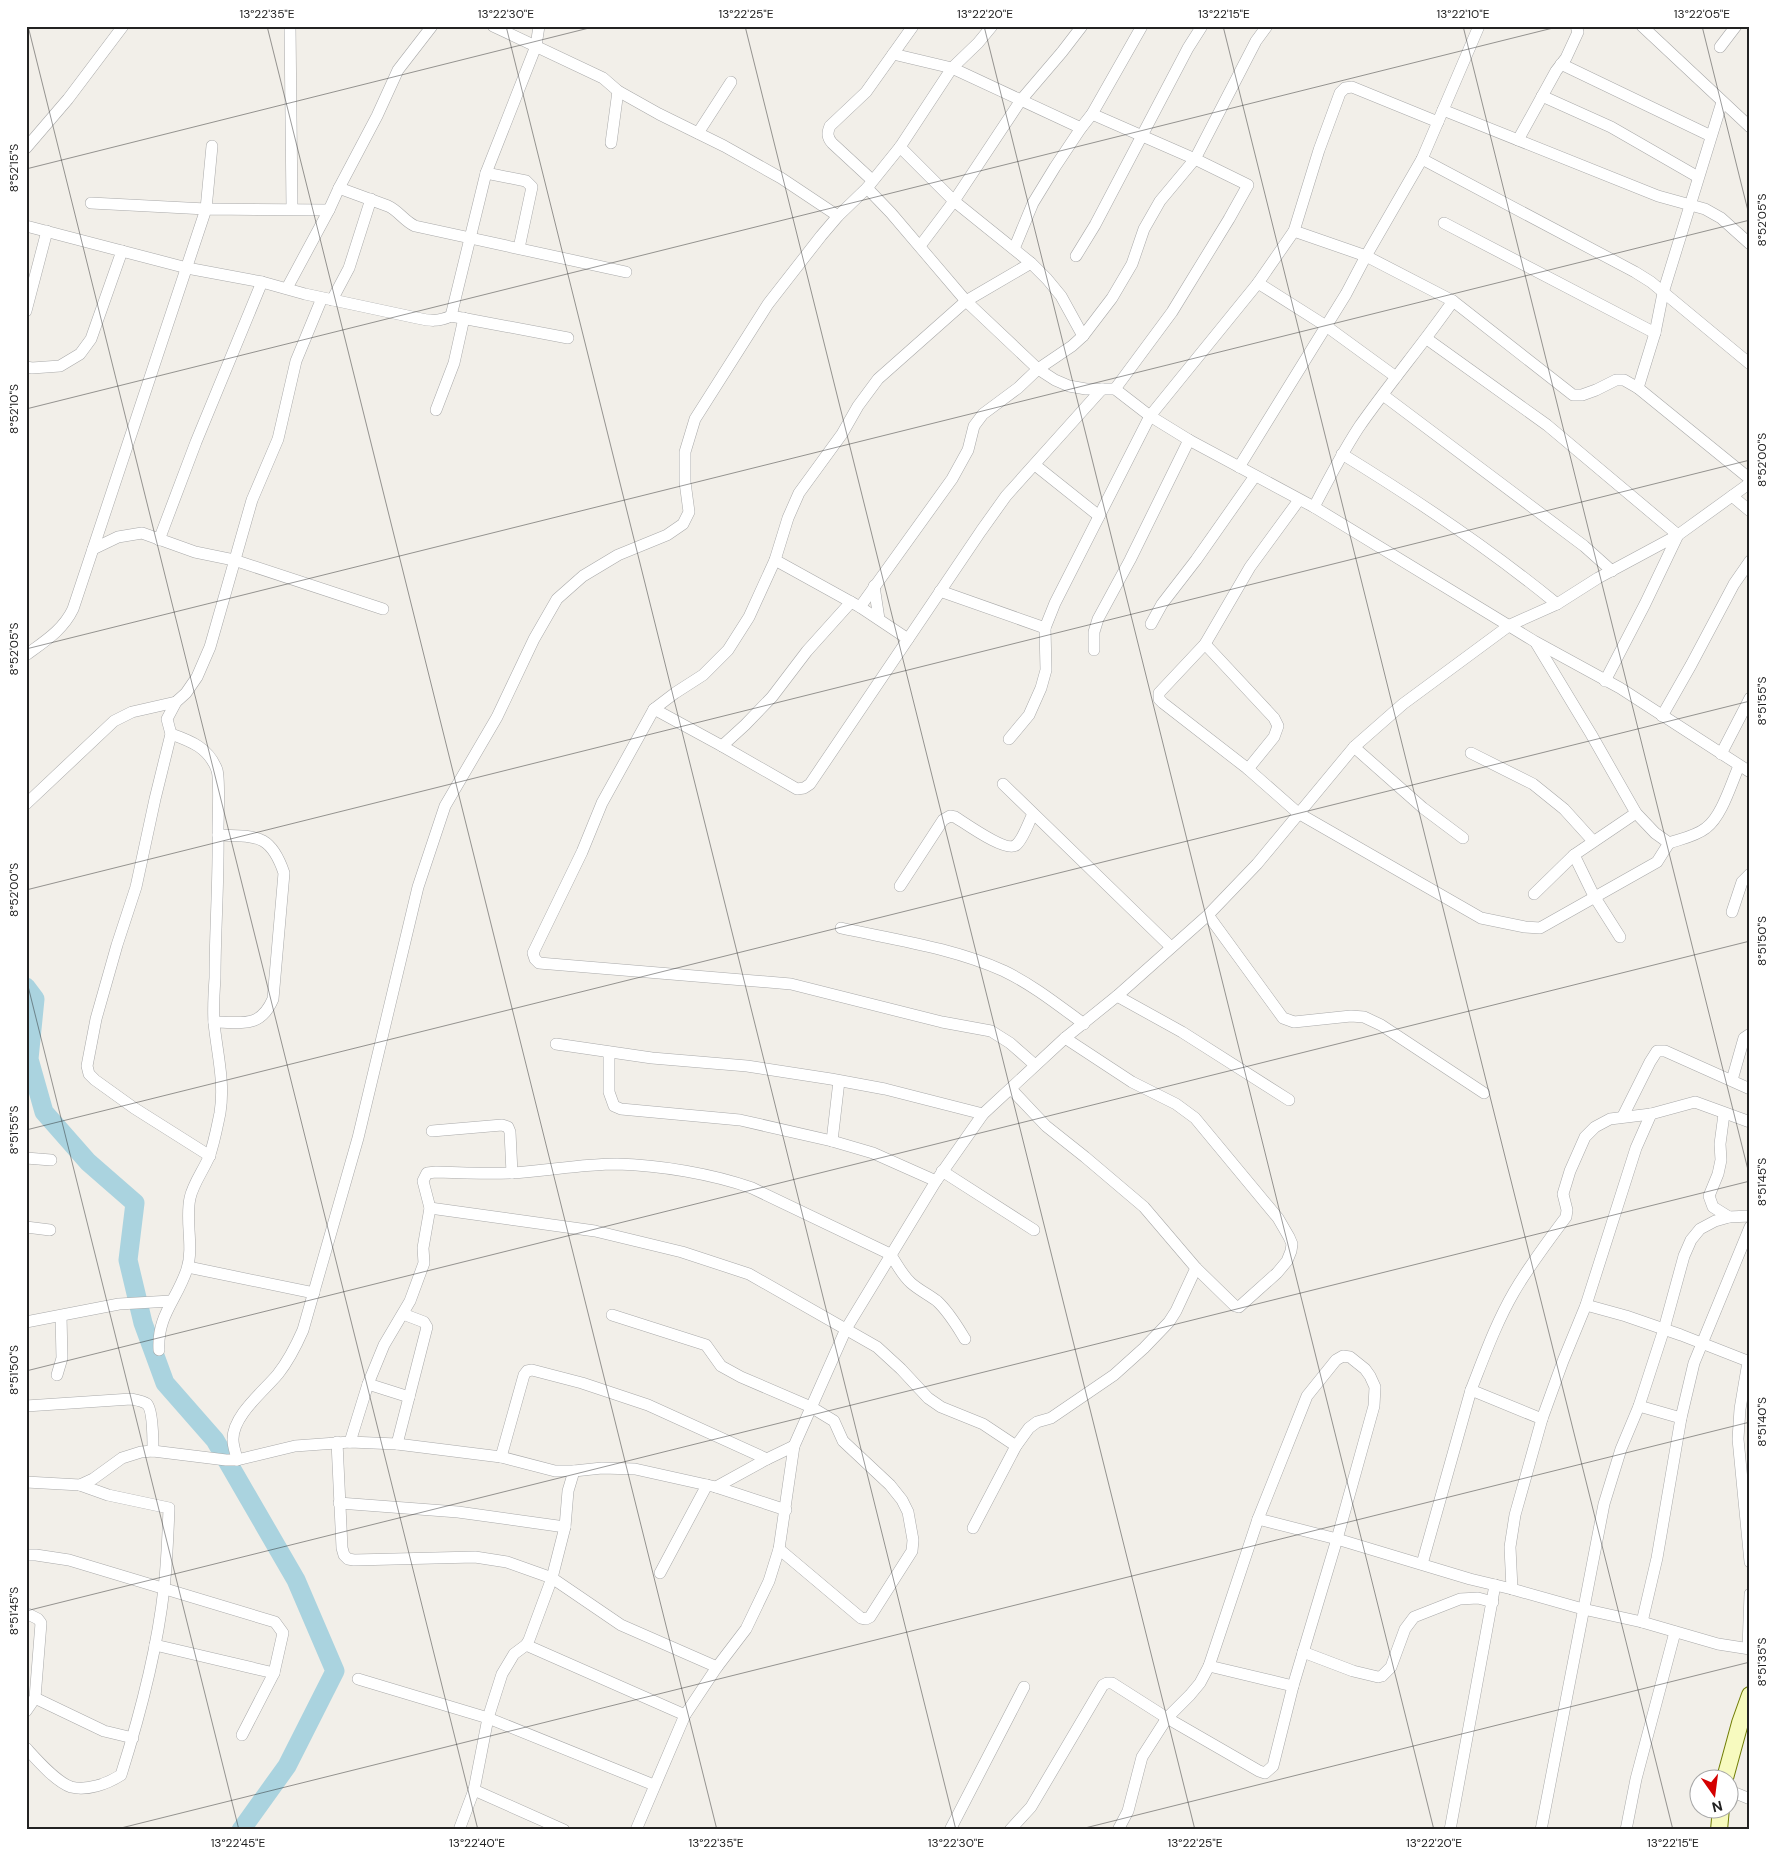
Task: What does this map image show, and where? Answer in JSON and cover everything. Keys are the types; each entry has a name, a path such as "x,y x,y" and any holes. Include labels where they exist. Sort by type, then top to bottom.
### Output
{"street":[{"path":"26,148 68,100 123,26"},
{"path":"290,26 292,208"},
{"path":"287,288 377,116 398,70 432,26"},
{"path":"493,26 602,78 618,91 659,114 724,146 781,178 838,216"},
{"path":"451,316 486,173 536,46 539,26"},
{"path":"913,26 866,92 830,126 827,133 828,138 870,184 966,301 1038,369 1069,386 1086,389 1115,389 1150,416 1189,440 1314,507 1534,641 1620,688 1750,772"},
{"path":"237,1460 233,1440 235,1429 250,1404 278,1375 293,1353 303,1330 358,1138 418,888 445,806 498,717 534,639 557,599 583,576 618,555 667,535 683,524 689,512 685,482 685,452 695,419 768,304 838,216 870,184 900,147 952,68 978,43 992,26"},
{"path":"920,246 954,201 1021,100 1082,26"},
{"path":"1014,249 1032,203 1092,114 1142,26"},
{"path":"1076,256 1095,225 1188,48 1202,26"},
{"path":"722,746 772,697 807,650 874,586 952,479 968,450 974,426 983,414 1018,388 1038,369 1072,346 1083,336 1112,298 1132,264 1144,229 1160,201 1195,159 1256,41 1267,26"},
{"path":"1239,467 1346,294 1422,159 1479,26"},
{"path":"1518,140 1542,96 1566,58 1578,32 1576,26"},
{"path":"1642,26 1750,128"},
{"path":"1720,47 1736,26"},
{"path":"893,54 952,68 1081,128"},
{"path":"1561,64 1711,136"},
{"path":"698,133 731,82"},
{"path":"1009,739 1030,715 1041,688 1046,670 1045,628 1055,602 1150,416 1258,283 1294,231 1319,150 1340,93 1345,88 1352,87 1438,122"},
{"path":"611,143 618,91"},
{"path":"1542,96 1611,127 1698,177"},
{"path":"1638,388 1655,333 1663,293 1722,102"},
{"path":"1443,110 1640,188 1705,209 1722,218 1750,244"},
{"path":"1092,114 1195,159 1248,185 1230,219 1172,312 1115,389"},
{"path":"26,655 58,631 67,622 73,609 206,209 212,146"},
{"path":"900,147 954,201 1031,262 1061,296 1083,336"},
{"path":"1422,159 1636,272 1701,322 1750,364"},
{"path":"486,173 526,181 532,187 518,248"},
{"path":"339,188 395,209 408,223 626,272"},
{"path":"210,1156 134,1108 95,1080 89,1074 86,1066 96,1019 136,887 171,734 168,719 176,702 186,693 197,677 210,647 252,500 278,439 296,361 327,299 349,268 371,199"},
{"path":"91,203 206,209 292,208 329,210"},
{"path":"1444,223 1655,333"},
{"path":"26,226 187,268 262,282 327,299 433,321 451,316 568,338"},
{"path":"26,311 47,231"},
{"path":"636,1830 685,1715 717,1667 746,1629 769,1581 779,1549 794,1446 846,1329 939,1176 983,1114 1065,1038 1117,996 1208,915 1257,864 1354,747 1403,704 1510,625 1557,604 1678,535 1750,481 1638,388 1624,380 1616,380 1589,393 1573,395 1453,301 1366,256 1294,231"},
{"path":"26,367 60,366 80,354 92,339 122,251"},
{"path":"1031,262 966,301 878,379 858,406 842,434 799,493 788,518 775,560 749,617 728,650 704,675 654,709 602,804 582,852 533,952 535,960 540,963 791,984 942,1022 991,1031 1010,1043 1035,1065"},
{"path":"159,540 199,434 262,282"},
{"path":"1258,283 1326,326 1396,377"},
{"path":"1314,507 1342,454 1396,377 1453,301"},
{"path":"436,410 454,363 464,318"},
{"path":"1426,339 1547,425 1678,535"},
{"path":"654,709 797,789 804,788 810,784 1006,496 1102,389"},
{"path":"1383,395 1584,546 1612,571"},
{"path":"1094,650 1094,632 1098,619 1130,560 1189,440"},
{"path":"1342,454 1406,493 1557,604"},
{"path":"1034,466 1099,516"},
{"path":"1150,624 1256,476"},
{"path":"1732,496 1750,511"},
{"path":"1299,500 1250,567 1205,644 1159,692 1160,700 1248,769 1298,813 1481,918 1525,927 1540,928 1568,914 1594,896 1657,862 1669,843 1695,835 1706,829 1716,817 1739,766"},
{"path":"93,549 118,537 142,533 195,552 234,560 383,609"},
{"path":"1605,681 1678,535"},
{"path":"775,560 855,604 908,639"},
{"path":"1662,716 1734,584 1750,561"},
{"path":"874,586 878,619"},
{"path":"940,591 1045,628"},
{"path":"1534,641 1592,734 1636,813 1655,833 1669,843"},
{"path":"1205,644 1274,718 1278,726 1274,737 1248,769"},
{"path":"1721,754 1750,698"},
{"path":"26,804 114,721 132,712 176,702"},
{"path":"159,1350 160,1332 171,1301 181,1286 188,1267 187,1213 190,1196 210,1156 220,1113 222,1093 214,1022 218,835 217,770 208,754 198,745 171,734"},
{"path":"1354,747 1424,808 1463,838"},
{"path":"1471,753 1533,784 1564,810 1593,840"},
{"path":"1003,784 1171,947"},
{"path":"1534,894 1574,855 1593,840 1636,813"},
{"path":"900,886 943,820 950,816 954,816 983,836 1010,847 1016,846 1019,842 1033,814"},
{"path":"214,1022 250,1022 259,1019 268,1012 273,999 284,872 279,858 270,846 258,837 218,835"},
{"path":"1574,855 1594,896 1620,937"},
{"path":"1732,912 1742,882 1750,874"},
{"path":"1208,915 1283,1018 1294,1022 1351,1016 1364,1017 1381,1025 1484,1093"},
{"path":"841,928 970,957 1005,972 1033,988 1084,1024"},
{"path":"1117,996 1182,1032 1289,1100"},
{"path":"1732,1080 1744,1038 1750,1034"},
{"path":"1011,1089 1046,1126 1086,1156 1144,1207 1196,1268 1235,1306 1239,1307 1277,1273 1287,1261 1291,1251 1290,1237 1278,1218 1195,1118 1176,1104 1132,1082 1065,1038"},
{"path":"556,1044 652,1058 746,1066 839,1081 886,1089 983,1114"},
{"path":"1623,1116 1657,1051 1665,1051 1750,1089"},
{"path":"609,1052 609,1092 614,1106 621,1109 740,1120 832,1141 873,1153 939,1176 1034,1230"},
{"path":"832,1141 839,1081"},
{"path":"1422,1564 1471,1390 1496,1326 1514,1292 1566,1216 1567,1210 1563,1194 1564,1186 1585,1137 1595,1127 1610,1118 1652,1114 1695,1102 1750,1122"},
{"path":"1512,1589 1510,1547 1515,1515 1542,1419 1586,1305 1636,1148 1652,1114"},
{"path":"1724,1114 1720,1144 1721,1160 1718,1174 1708,1196 1713,1207 1729,1217"},
{"path":"432,1131 502,1125 508,1127 510,1132 512,1173"},
{"path":"26,1158 51,1160"},
{"path":"350,1442 368,1384 384,1345 410,1301 424,1263 423,1248 430,1208 423,1181 424,1176 428,1173 512,1173 565,1166 618,1164 728,1179 752,1188 890,1254 901,1272 946,1311 965,1339"},
{"path":"430,1208 595,1231 682,1252 749,1274 876,1347 901,1369 928,1398 940,1407 983,1424 1016,1446"},
{"path":"1541,1830 1604,1504 1621,1449 1664,1329 1680,1267 1690,1240 1700,1229 1715,1221 1729,1217 1750,1216"},
{"path":"26,1227 50,1230"},
{"path":"1642,1622 1657,1558 1681,1418 1694,1363 1750,1227"},
{"path":"188,1267 314,1293"},
{"path":"973,1528 1016,1446 1030,1428 1037,1422 1051,1418 1114,1375 1144,1348 1169,1322 1196,1268"},
{"path":"26,1322 119,1304 171,1301"},
{"path":"1586,1305 1664,1329 1749,1362 1740,1409 1750,1562"},
{"path":"396,1444 427,1328 424,1322 403,1314"},
{"path":"612,1315 706,1345 721,1366 741,1377 811,1406 834,1421 843,1441 890,1485 902,1500 912,1526 912,1552 870,1617 866,1619 861,1618 779,1549"},
{"path":"57,1376 62,1358 61,1316"},
{"path":"1010,1830 1031,1807 1103,1685 1112,1683 1167,1718 1259,1771 1265,1773 1273,1766 1293,1686 1337,1540 1374,1406 1375,1388 1370,1376 1365,1369 1350,1357 1343,1356 1336,1360 1307,1396 1258,1519 1209,1666 1190,1695 1167,1718 1142,1757 1128,1811 1118,1830"},
{"path":"501,1457 524,1375 527,1371 532,1370 582,1383 648,1405 767,1459"},
{"path":"368,1384 409,1397"},
{"path":"1471,1390 1542,1419"},
{"path":"26,1406 131,1399 140,1401 146,1404 150,1410 153,1451"},
{"path":"1638,1406 1681,1418"},
{"path":"337,1442 342,1548 344,1555 348,1559 475,1557 507,1562 552,1578 621,1625 717,1667"},
{"path":"80,1485 93,1479 122,1458 153,1451 237,1460 295,1446 350,1442 396,1444 501,1457 555,1472 602,1468 635,1469 711,1486 786,1510"},
{"path":"660,1573 711,1486 794,1446"},
{"path":"459,1830 474,1790 488,1718 502,1674 514,1654 526,1645 552,1578 565,1527 568,1491 574,1471"},
{"path":"555,1472 568,1491"},
{"path":"26,1482 80,1485 108,1495 169,1508 164,1588 155,1645 133,1738 121,1776 109,1783 89,1787 71,1786 48,1772 26,1748"},
{"path":"339,1503 458,1512 565,1527"},
{"path":"1258,1519 1584,1610 1642,1622 1718,1644 1749,1648 1750,1594"},
{"path":"26,1555 36,1554 69,1560 275,1622 283,1633 274,1673 242,1735"},
{"path":"1450,1830 1496,1585"},
{"path":"1303,1652 1353,1671 1382,1676 1391,1667 1405,1629 1414,1617 1460,1599 1478,1598 1493,1602"},
{"path":"26,1613 38,1619 41,1623 35,1698 26,1710"},
{"path":"1626,1830 1636,1778 1675,1632"},
{"path":"155,1645 274,1673"},
{"path":"526,1645 685,1715"},
{"path":"1209,1666 1293,1686"},
{"path":"358,1679 488,1718 654,1785"},
{"path":"950,1830 1024,1687"},
{"path":"1728,1768 1740,1722 1750,1695"},
{"path":"35,1698 104,1732 133,1738"},
{"path":"474,1790 564,1830"},
{"path":"1738,1794 1750,1799"}],"waterway":[{"path":"26,987 35,999 29,1059 44,1112 88,1162 135,1203 128,1260 143,1323 165,1383 215,1440 296,1580 335,1671 287,1766 241,1830"}]}
